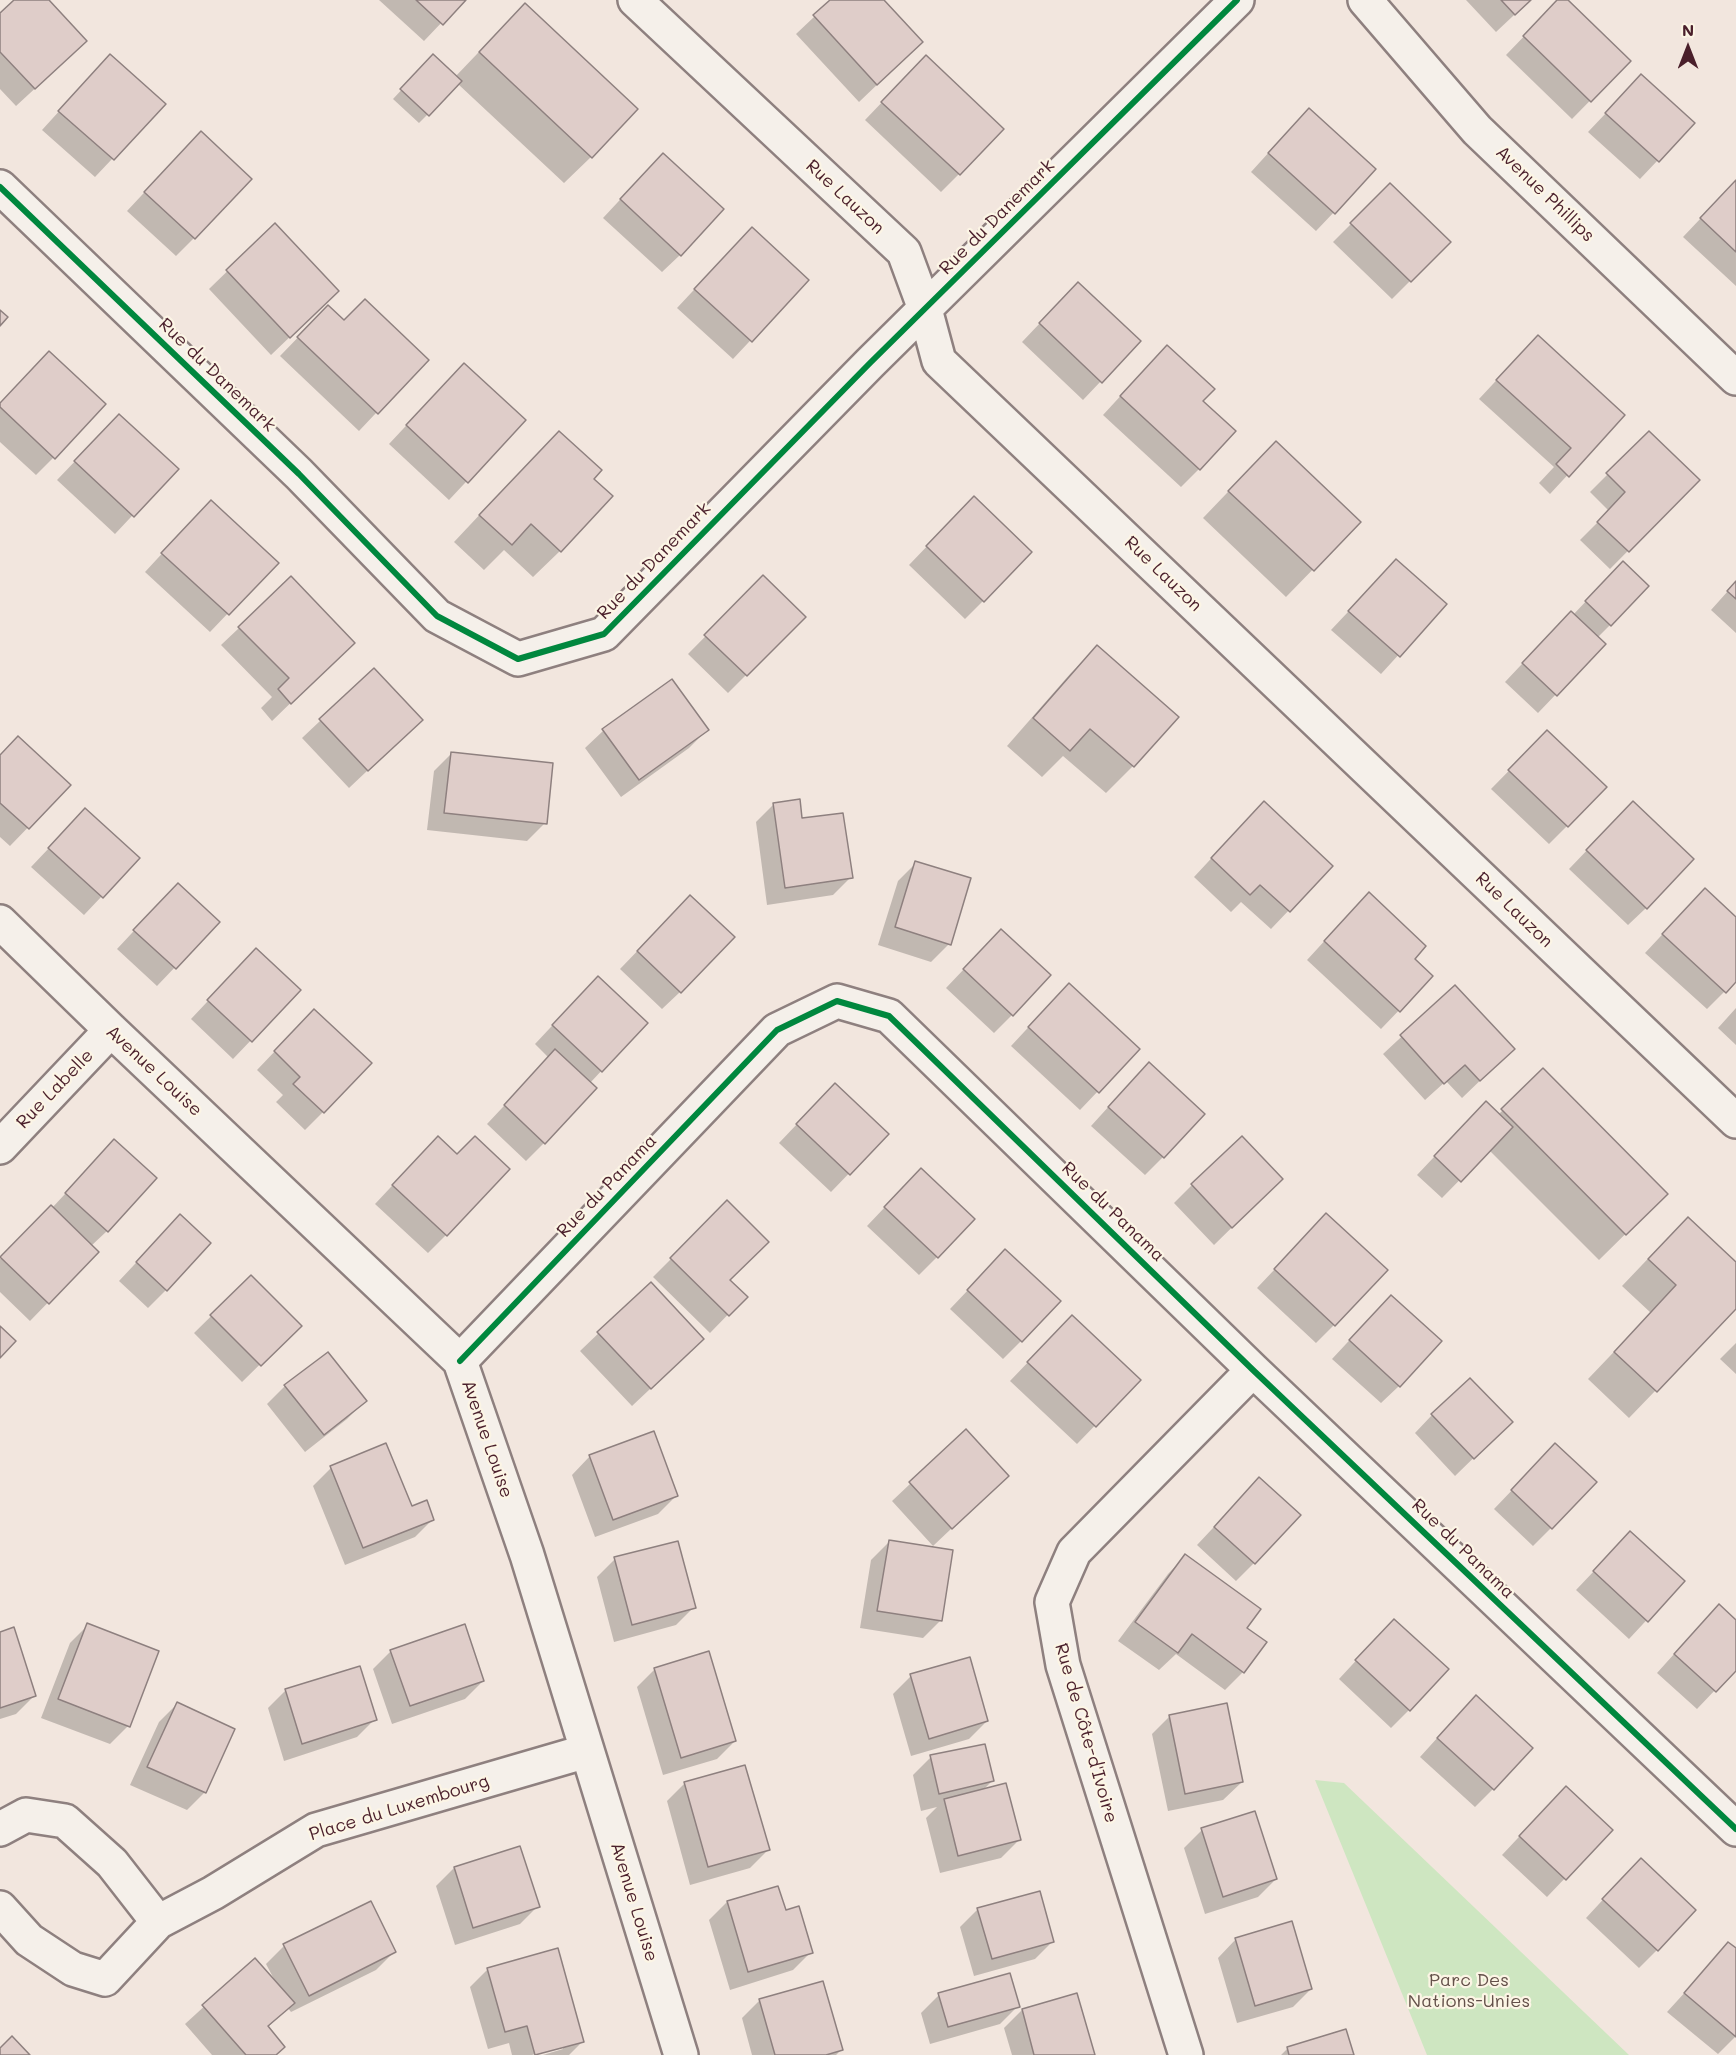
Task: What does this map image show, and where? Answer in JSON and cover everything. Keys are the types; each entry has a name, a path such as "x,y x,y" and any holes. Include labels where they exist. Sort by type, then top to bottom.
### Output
{"street":[{"name":"Rue Lauzon","path":"635,0 904,252 925,309 939,361 1736,1121"},
{"name":"Rue du Danemark","path":"0,187 299,474 437,616 518,659 604,633 861,371 1237,0"},
{"name":"Avenue Phillips","path":"1365,0 1478,130 1736,378"},
{"name":"Avenue Louise","path":"0,922 460,1361 526,1555 681,2055"},
{"name":"Rue du Panama","path":"460,1361 777,1030 837,1001 889,1016 1253,1370 1736,1829"},
{"name":"Rue Labelle","path":"0,1147 111,1030"},
{"name":"Rue de Côte-d'Ivoire","path":"1186,2055 1063,1665 1052,1602 1074,1552 1253,1370"},
{"name":"Place du Luxembourg","path":"0,1908 28,1940 73,1969 105,1979 158,1922 213,1893 316,1830 587,1751"},
{"path":"0,1829 26,1815 65,1821 112,1863 158,1922"}],"green space":[{"name":"Parc Des Nations-Unies","path":"1315,1780 1344,1783 1629,2055 1427,2055"}],"building":[{"path":"14,0 49,0 87,41 35,89 0,52 0,13"},
{"path":"416,0 466,0 443,25"},
{"path":"830,0 884,0 923,42 877,85 813,15"},
{"path":"1501,0 1531,0 1515,15"},
{"path":"1557,0 1568,0 1631,61 1591,102 1523,36"},
{"path":"525,3 638,109 592,158 479,52"},
{"path":"110,54 166,104 114,160 58,111"},
{"path":"433,54 462,81 429,116 400,89"},
{"path":"926,55 1004,129 960,175 881,102"},
{"path":"1641,74 1695,123 1659,162 1605,113"},
{"path":"1309,108 1376,169 1335,214 1268,153"},
{"path":"201,131 252,179 195,239 144,192"},
{"path":"663,153 724,209 681,256 620,199"},
{"path":"1736,180 1736,252 1700,218"},
{"path":"1390,183 1451,242 1411,282 1350,223"},
{"path":"275,223 339,291 290,338 226,270"},
{"path":"752,227 809,280 752,342 694,289"},
{"path":"1078,282 1141,341 1102,383 1039,323"},
{"path":"365,299 429,360 378,414 297,337 328,305 344,320"},
{"path":"0,310 8,317 0,326"},
{"path":"1538,335 1625,415 1569,477 1556,464 1571,448 1496,380"},
{"path":"1167,345 1215,389 1203,401 1236,431 1200,470 1120,396"},
{"path":"49,351 106,404 55,459 0,407 0,403"},
{"path":"464,363 526,420 468,483 406,425"},
{"path":"119,414 179,469 134,517 74,461"},
{"path":"559,431 602,470 594,479 613,496 561,552 531,524 512,545 479,515"},
{"path":"1649,431 1700,480 1629,552 1597,522 1625,492 1606,473"},
{"path":"1276,441 1361,522 1314,571 1228,491"},
{"path":"974,496 1032,552 984,602 926,546"},
{"path":"211,500 279,563 229,615 161,553"},
{"path":"1396,559 1447,604 1400,657 1348,611"},
{"path":"1623,561 1649,586 1611,626 1585,601"},
{"path":"763,575 806,617 747,676 704,635"},
{"path":"291,576 355,643 291,704 278,689 289,678 238,627"},
{"path":"1736,581 1736,599 1727,591"},
{"path":"1571,611 1606,644 1557,696 1522,663"},
{"path":"1097,645 1179,717 1134,767 1090,729 1070,751 1033,718"},
{"path":"374,668 423,720 368,771 319,719"},
{"path":"672,679 709,730 639,780 602,729"},
{"path":"1547,730 1607,787 1568,827 1508,770"},
{"path":"18,736 71,785 29,829 0,803 0,755"},
{"path":"451,752 553,763 547,824 444,813"},
{"path":"800,799 802,818 843,813 853,878 785,888 773,803"},
{"path":"1264,801 1333,866 1290,912 1260,885 1250,895 1211,858"},
{"path":"1633,801 1694,859 1647,909 1586,850"},
{"path":"85,808 140,858 103,898 48,848"},
{"path":"915,861 971,878 951,945 895,927"},
{"path":"178,883 220,922 176,969 133,930"},
{"path":"1705,888 1736,917 1736,982 1726,993 1662,934"},
{"path":"1369,892 1426,946 1415,959 1433,976 1400,1012 1324,941"},
{"path":"690,895 735,937 681,993 637,951"},
{"path":"1001,929 1051,975 1013,1016 963,969"},
{"path":"256,948 301,990 252,1042 207,1000"},
{"path":"598,976 648,1023 602,1072 552,1025"},
{"path":"1069,983 1140,1049 1099,1093 1028,1027"},
{"path":"1455,985 1515,1049 1480,1081 1465,1065 1444,1084 1400,1035"},
{"path":"314,1009 372,1063 324,1113 293,1084 300,1077 274,1051"},
{"path":"555,1049 597,1088 545,1144 504,1105"},
{"path":"1149,1062 1205,1114 1164,1158 1108,1107"},
{"path":"1543,1068 1668,1194 1626,1235 1501,1109"},
{"path":"835,1083 889,1134 850,1175 796,1124"},
{"path":"1486,1101 1513,1127 1461,1182 1434,1156"},
{"path":"438,1136 457,1154 475,1136 510,1169 447,1236 392,1185"},
{"path":"1242,1136 1283,1179 1232,1228 1191,1184"},
{"path":"114,1139 157,1178 108,1232 65,1193"},
{"path":"921,1168 975,1219 938,1258 884,1207"},
{"path":"727,1200 769,1242 730,1280 748,1297 729,1316 670,1258"},
{"path":"51,1205 99,1252 49,1304 0,1257"},
{"path":"1326,1213 1388,1270 1335,1326 1274,1269"},
{"path":"180,1214 211,1243 167,1291 136,1262"},
{"path":"1688,1217 1736,1262 1736,1309 1657,1392 1614,1352 1676,1285 1648,1259"},
{"path":"1005,1249 1061,1301 1022,1342 967,1290"},
{"path":"251,1275 302,1326 261,1366 210,1315"},
{"path":"651,1282 704,1339 651,1389 597,1332"},
{"path":"1391,1295 1442,1341 1400,1387 1349,1340"},
{"path":"1072,1315 1141,1380 1096,1427 1027,1362"},
{"path":"0,1326 16,1341 0,1358"},
{"path":"328,1352 367,1401 324,1435 284,1385"},
{"path":"1470,1378 1513,1422 1474,1459 1431,1414"},
{"path":"966,1429 1009,1476 952,1529 909,1482"},
{"path":"654,1431 678,1496 613,1520 589,1455"},
{"path":"386,1443 412,1506 427,1500 434,1520 363,1548 330,1466"},
{"path":"1555,1443 1597,1482 1552,1529 1511,1490"},
{"path":"1259,1477 1301,1515 1255,1564 1214,1527"},
{"path":"1630,1531 1685,1581 1648,1622 1593,1571"},
{"path":"889,1540 953,1550 942,1621 877,1611"},
{"path":"678,1541 696,1608 632,1625 614,1557"},
{"path":"1185,1554 1261,1609 1247,1628 1267,1642 1244,1673 1192,1634 1178,1653 1135,1622"},
{"path":"1719,1604 1736,1620 1736,1671 1716,1692 1674,1654"},
{"path":"1394,1619 1449,1669 1410,1711 1355,1660"},
{"path":"87,1623 159,1651 130,1727 58,1699"},
{"path":"465,1624 484,1681 410,1706 390,1650"},
{"path":"14,1627 36,1696 0,1708 0,1632"},
{"path":"709,1651 736,1741 681,1758 654,1668"},
{"path":"970,1657 988,1721 929,1739 910,1674"},
{"path":"360,1666 377,1720 302,1744 285,1689"},
{"path":"1476,1695 1533,1748 1494,1790 1437,1738"},
{"path":"177,1702 235,1729 206,1793 147,1767"},
{"path":"1227,1703 1243,1782 1185,1794 1169,1715"},
{"path":"985,1744 994,1781 939,1794 930,1755"},
{"path":"745,1765 770,1850 708,1867 684,1782"},
{"path":"1006,1783 1021,1840 958,1856 944,1799"},
{"path":"1566,1786 1613,1830 1566,1880 1519,1836"},
{"path":"1255,1811 1277,1879 1223,1897 1201,1828"},
{"path":"520,1846 540,1907 473,1928 454,1867"},
{"path":"1641,1858 1696,1910 1658,1951 1602,1899"},
{"path":"778,1886 786,1910 799,1906 813,1953 748,1972 727,1901"},
{"path":"1040,1891 1054,1942 992,1959 977,1908"},
{"path":"371,1901 396,1952 309,1996 283,1944"},
{"path":"1292,1921 1312,1989 1255,2006 1235,1938"},
{"path":"1728,1942 1736,1948 1736,2037 1684,1993"},
{"path":"558,1948 584,2042 535,2055 527,2026 505,2032 487,1968"},
{"path":"255,1958 295,2003 268,2026 285,2047 276,2055 246,2055 202,2005"},
{"path":"1010,1973 1020,2007 948,2027 938,1993"},
{"path":"823,1981 843,2050 826,2055 775,2055 759,1999"},
{"path":"1077,1993 1095,2055 1034,2055 1022,2009"},
{"path":"1346,2029 1354,2055 1289,2055 1287,2047"},
{"path":"12,2036 30,2055 0,2055 0,2048"}],"cycle path":[{"path":"0,187 299,474 437,616 518,659 604,634 870,363 1237,0"},
{"path":"460,1361 777,1030 837,1001 889,1016 1253,1370 1736,1829"}]}
